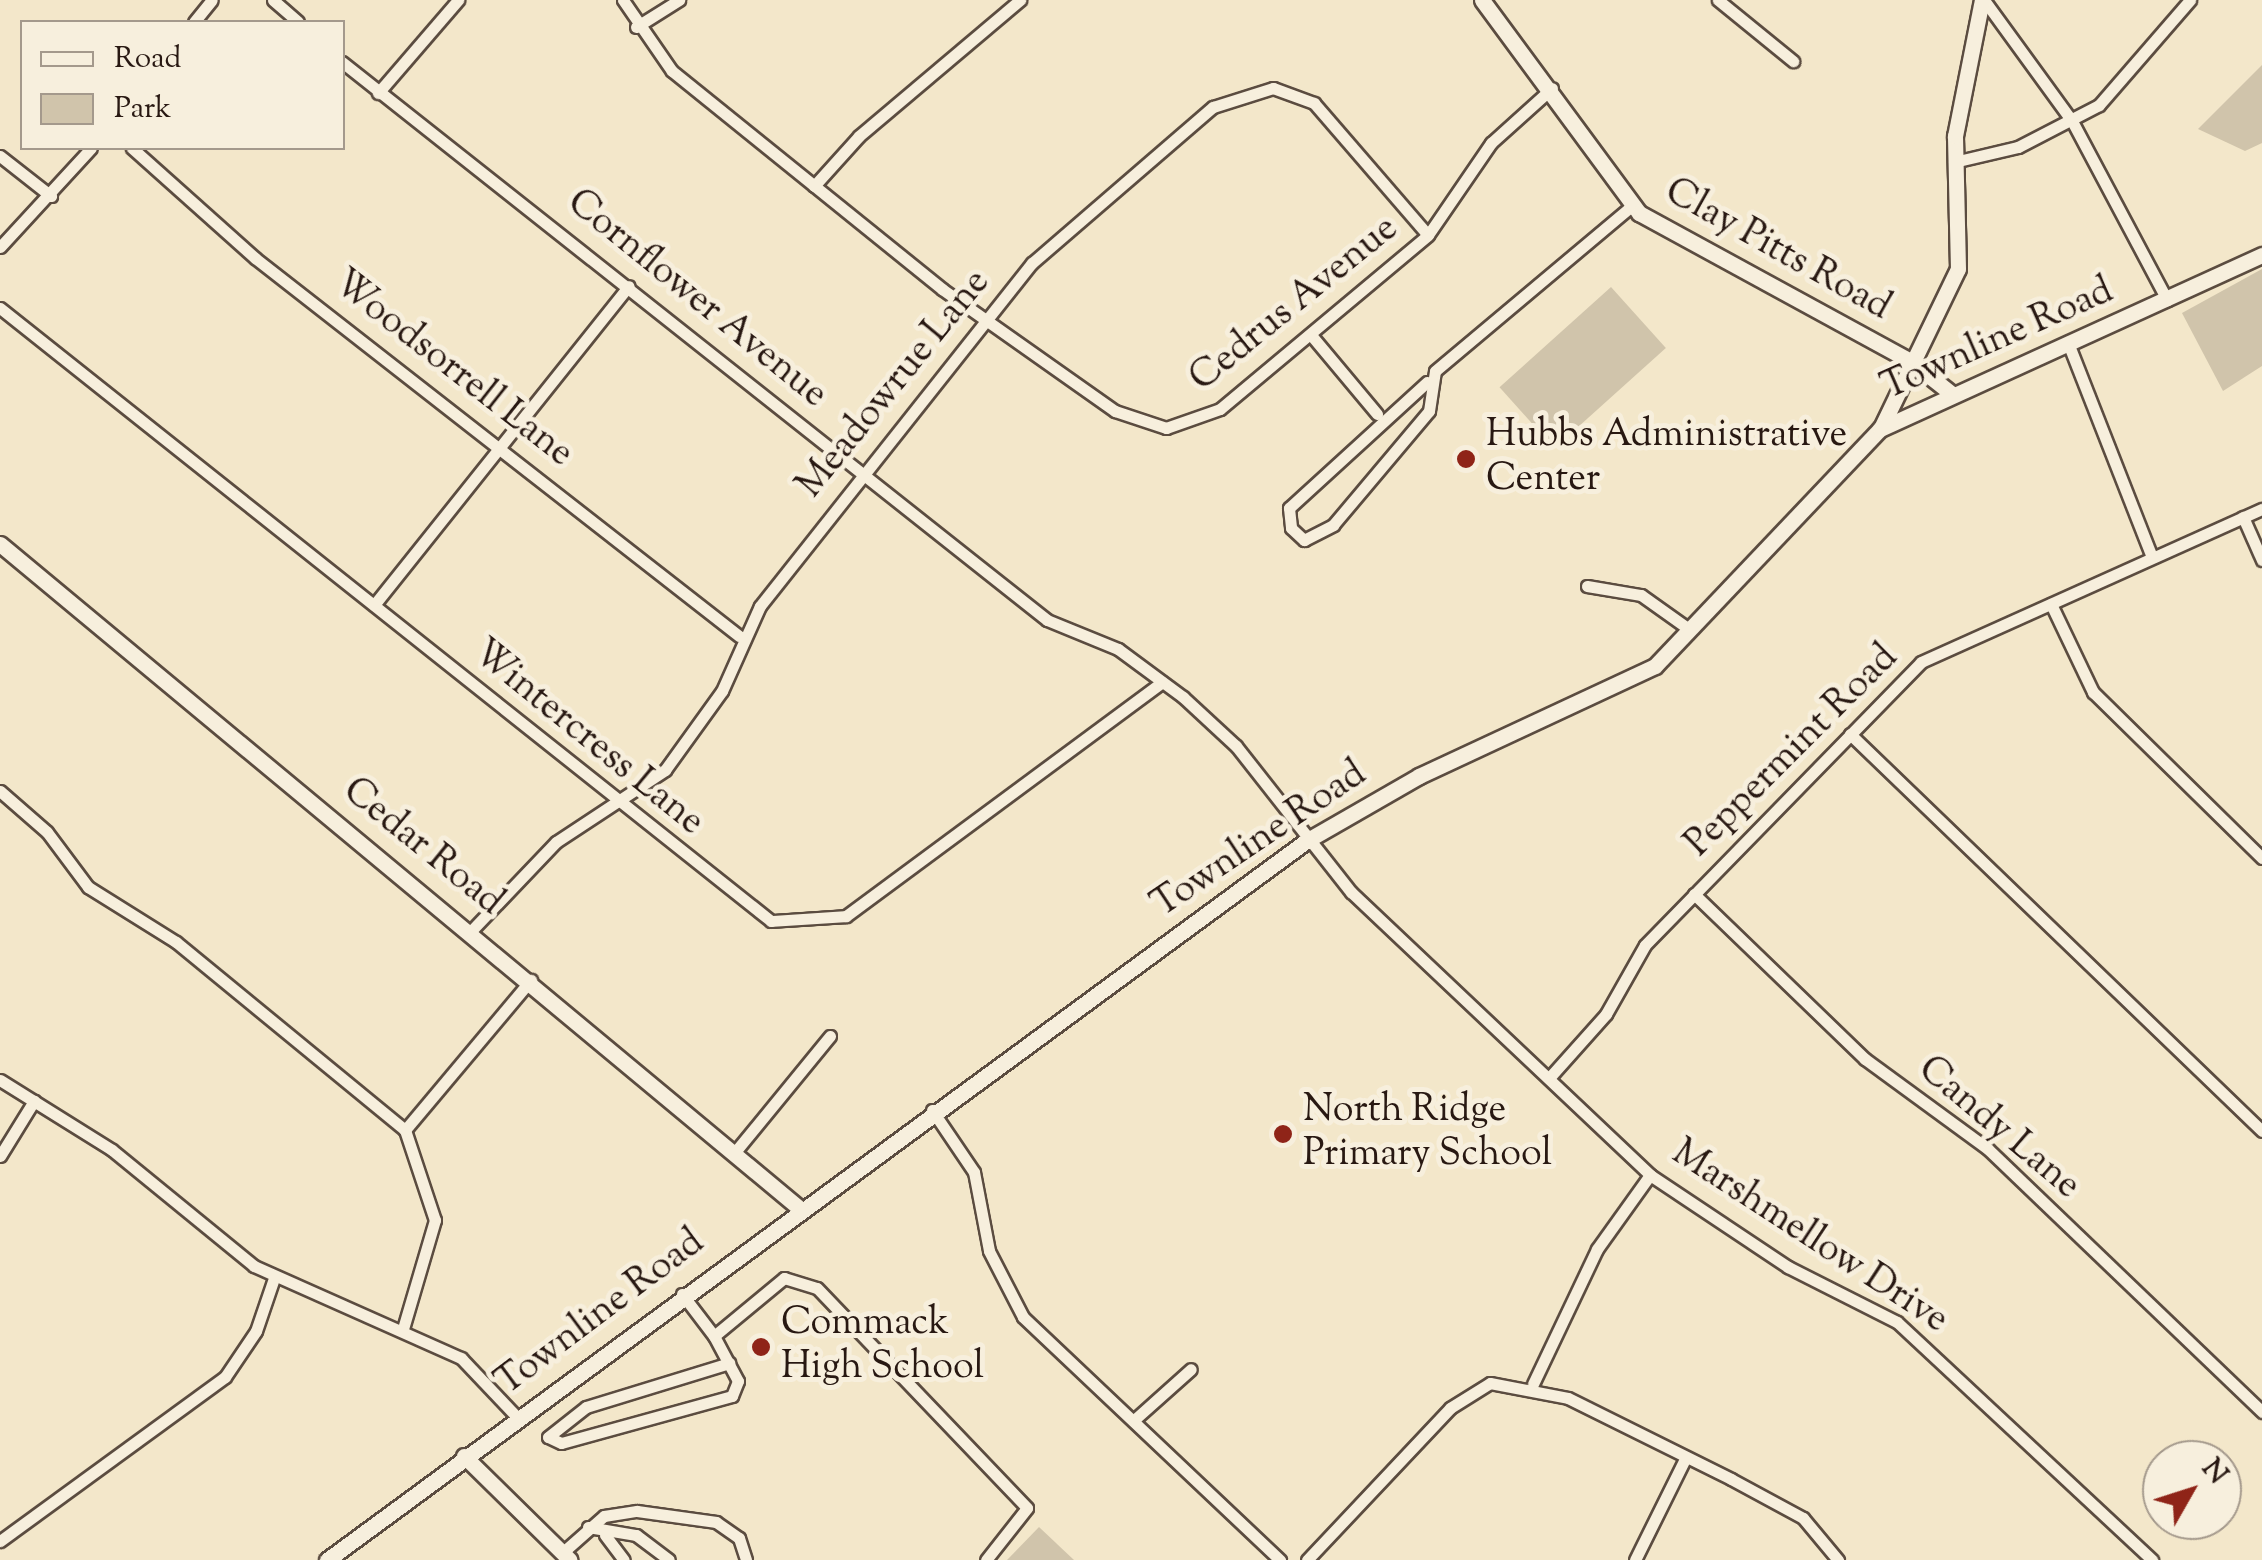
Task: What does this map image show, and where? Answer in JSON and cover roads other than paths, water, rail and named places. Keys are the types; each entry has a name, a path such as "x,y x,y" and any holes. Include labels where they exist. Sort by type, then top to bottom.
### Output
{"main road":[{"name":"Clay Pitts Road","path":"1482,0 1552,88 1633,205 1668,237 1910,360 1952,394"},
{"path":"1880,429 1910,360 1958,269 1964,222 1954,162 1983,0"},
{"name":"Townline Road","path":"327,1560 798,1207 1306,841 1419,776 1608,693 1655,666 1880,429 1952,394 2070,348 2262,255"},
{"name":"Cedar Road","path":"0,544 531,980 798,1207"},
{"path":"464,1456 563,1557"}],"street":[{"path":"196,20 212,0"},
{"path":"272,0 296,20"},
{"path":"378,93 458,0"},
{"name":"Cedrus Avenue","path":"623,0 636,26 672,71 814,186 986,320 1115,411 1166,428 1220,410 1428,236 1491,143 1552,88"},
{"path":"636,26 679,0"},
{"path":"814,186 859,136 1020,0"},
{"path":"1718,0 1793,61"},
{"path":"1983,0 2072,120 2168,300"},
{"path":"2169,0 2181,10"},
{"path":"1954,162 1988,158 2072,120 2120,87 2190,0"},
{"name":"Cornflower Avenue","path":"345,65 1047,620 1118,648 1222,730 1306,841"},
{"name":"Meadowrue Lane","path":"471,931 556,842 623,804 704,722 739,636 986,320 1053,241 1213,107 1252,90 1314,103 1428,236"},
{"path":"0,246 88,150"},
{"name":"Woodsorrell Lane","path":"134,150 266,268 502,446 739,636"},
{"path":"0,156 50,196"},
{"path":"1427,382 1429,411 1333,526 1304,540 1291,528 1290,508 1427,382 1633,205"},
{"path":"374,605 629,286"},
{"name":"Wintercress Lane","path":"0,308 749,908 772,920 818,924 880,894 1162,682"},
{"path":"1311,334 1377,414"},
{"path":"2070,348 2152,557"},
{"name":"Peppermint Road","path":"1548,1078 1606,1014 1645,945 1921,662 2262,509"},
{"path":"2243,517 2262,560"},
{"path":"1586,586 1642,595 1690,630"},
{"path":"2051,604 2093,692 2262,858"},
{"path":"1850,734 2262,1131"},
{"path":"0,791 88,887 176,942 406,1130 434,1220 403,1329"},
{"path":"0,814 11,800"},
{"name":"Marshmellow Drive","path":"1306,841 1650,1175 1788,1267 1896,1322 2152,1560"},
{"name":"Candy Lane","path":"1694,894 1865,1060 1988,1149 2262,1412"},
{"path":"406,1130 531,980"},
{"path":"735,1152 830,1036"},
{"path":"0,1080 274,1278 403,1329 461,1358 518,1418"},
{"path":"0,1156 34,1101"},
{"path":"932,1110 974,1172 1002,1288 1280,1560"},
{"path":"1533,1384 1597,1249 1650,1175"},
{"path":"0,1541 225,1377 274,1278"},
{"path":"714,1336 784,1278 817,1288 1027,1508 986,1560"},
{"path":"682,1294 714,1336 738,1380 732,1396 561,1444 548,1437 586,1407 729,1364"},
{"path":"1134,1420 1192,1368"},
{"path":"1307,1560 1450,1408 1490,1383 1533,1384 1803,1518 1838,1560"},
{"path":"1635,1560 1685,1459"},
{"path":"563,1557 588,1527 616,1512 684,1514 730,1529 746,1560"},
{"path":"588,1527 606,1536 624,1560"},
{"path":"606,1536 636,1535 668,1560"}],"place":[{"name":"Hubbs Administrative Center","path":"1466,459"},
{"name":"North Ridge Primary School","path":"1283,1134"},
{"name":"Commack High School","path":"761,1347"}]}
